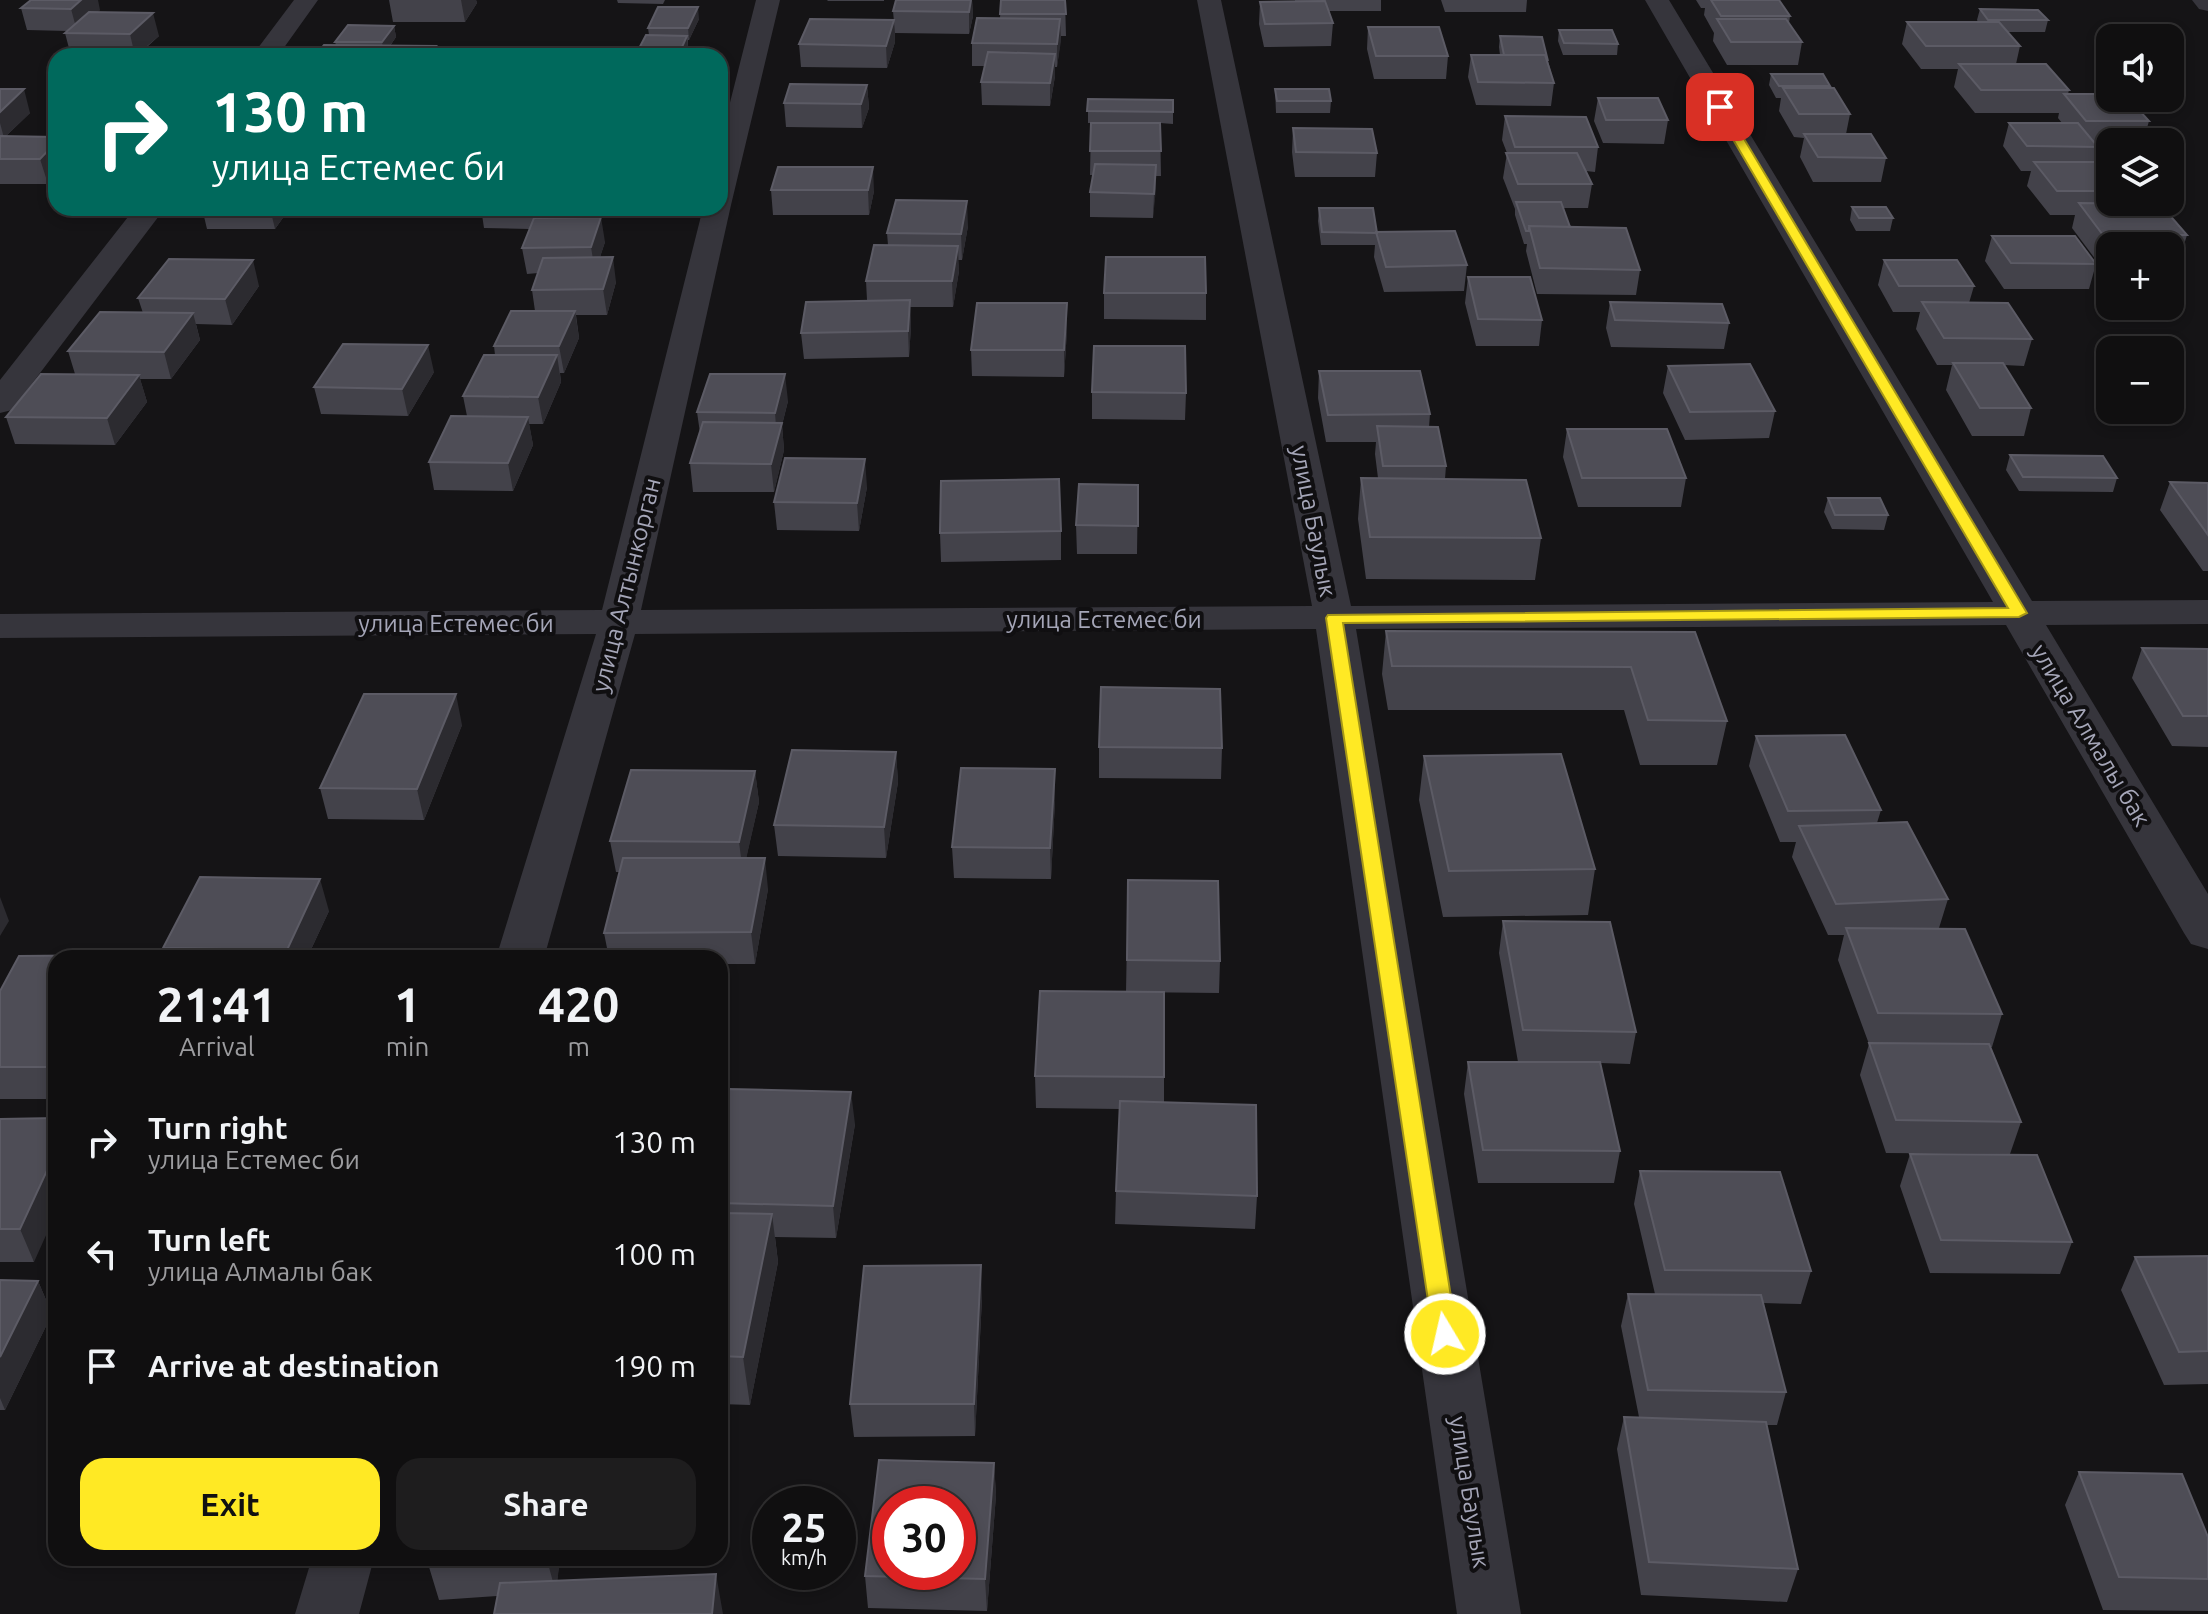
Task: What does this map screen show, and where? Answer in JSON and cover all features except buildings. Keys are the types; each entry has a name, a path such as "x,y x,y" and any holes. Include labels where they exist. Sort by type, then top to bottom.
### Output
{"street":[{"path":"271,48 306,0"},
{"path":"728,167 768,0"},
{"name":"улица Баулык","path":"1209,0 1334,618 1489,1614"},
{"name":"улица Алмалы бак","path":"1657,0 2208,933"},
{"path":"0,403 144,216"},
{"name":"улица Алтынкорган","path":"522,950 619,622 716,216"},
{"name":"улица Естемес би","path":"0,626 2208,612"},
{"path":"327,1614 341,1566"}],"route":[{"path":"1445,1334 1334,618 2019,613 1720,107"}]}
